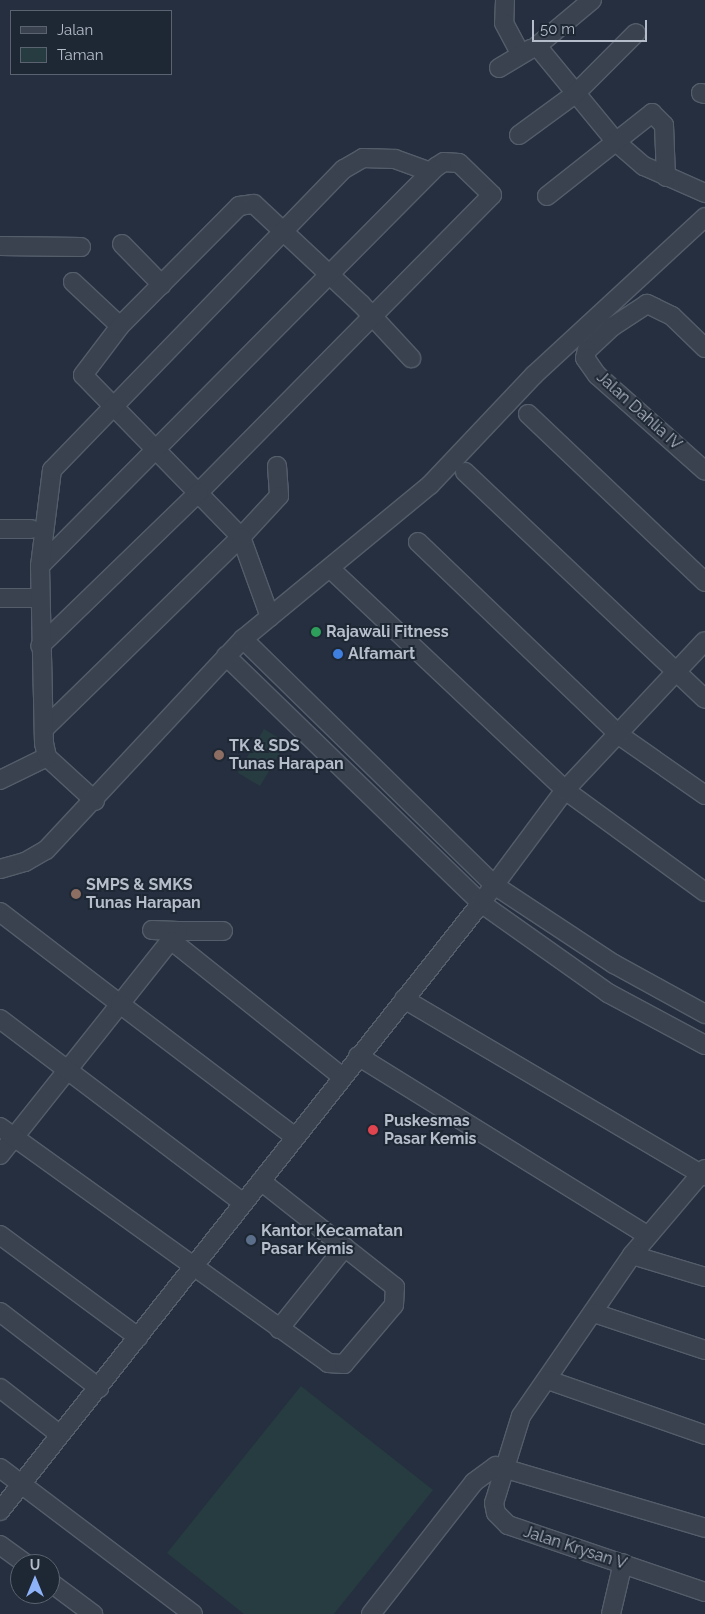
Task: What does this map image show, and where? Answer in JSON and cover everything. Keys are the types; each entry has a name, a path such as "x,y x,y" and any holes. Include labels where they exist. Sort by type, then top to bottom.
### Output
{"street":[{"path":"506,0 504,23 520,53"},
{"path":"499,68 520,53 537,46 592,0"},
{"path":"519,135 575,94 636,33"},
{"path":"537,46 616,142 644,166 705,193"},
{"path":"547,196 649,114 657,114 665,132 666,177"},
{"path":"95,801 47,757 40,646 40,566 52,470 356,161 395,159 430,172"},
{"path":"40,566 156,452 430,172 444,162 456,161 492,194 199,492 40,646"},
{"path":"270,618 241,537 199,492 156,452 83,372 120,326 243,203 254,204 286,233 372,316 411,358"},
{"path":"0,869 25,862 46,850 95,801 243,639 430,485 534,375 705,217"},
{"path":"122,244 162,285"},
{"path":"0,246 81,247"},
{"path":"73,282 120,326"},
{"name":"Jalan Dahlia IV","path":"705,348 652,304 640,306 612,327 587,350 589,364 705,471"},
{"path":"528,414 705,582"},
{"path":"44,729 241,537 279,496 278,466"},
{"path":"465,472 705,699"},
{"path":"0,529 32,529"},
{"path":"418,542 619,735 705,796"},
{"path":"336,574 565,790 705,892"},
{"path":"0,598 32,598"},
{"path":"243,639 494,885 614,964 705,1014"},
{"path":"0,1511 59,1434 99,1388 194,1269 294,1136 481,903 565,790 619,735 705,641"},
{"path":"226,656 481,903 608,993 705,1045"},
{"path":"0,780 47,757"},
{"path":"0,912 294,1136"},
{"path":"152,930 175,936 222,931"},
{"path":"0,1155 7,1132 68,1070 175,936"},
{"path":"175,936 342,1076"},
{"path":"404,999 704,1173"},
{"path":"0,1019 243,1204"},
{"path":"358,1056 648,1236"},
{"path":"7,1132 194,1269 328,1363 344,1364 391,1308 395,1287 261,1181"},
{"name":"Jalan Krysan V","path":"704,1173 632,1255 548,1380 521,1416 503,1465 494,1503 503,1522 705,1592"},
{"path":"0,1235 138,1337"},
{"path":"279,1329 345,1247"},
{"path":"632,1255 705,1277"},
{"path":"0,1312 99,1388"},
{"path":"594,1313 705,1350"},
{"path":"548,1380 705,1434"},
{"path":"0,1388 59,1434"},
{"path":"371,1614 480,1475 503,1465 705,1528"},
{"path":"0,1468 194,1614"},
{"path":"0,1545 12,1554"},
{"path":"611,1614 623,1563"},
{"path":"60,1589 93,1614"}],"green space":[{"path":"264,729 286,742 260,786 238,773"},
{"path":"301,1386 433,1490 334,1614 244,1614 167,1553"}],"place":[{"name":"Rajawali Fitness","path":"316,632"},
{"name":"Alfamart","path":"338,654"},
{"name":"TK & SDS Tunas Harapan","path":"219,755"},
{"name":"SMPS & SMKS Tunas Harapan","path":"76,894"},
{"name":"Puskesmas Pasar Kemis","path":"373,1130"},
{"name":"Kantor Kecamatan Pasar Kemis","path":"251,1240"}]}
